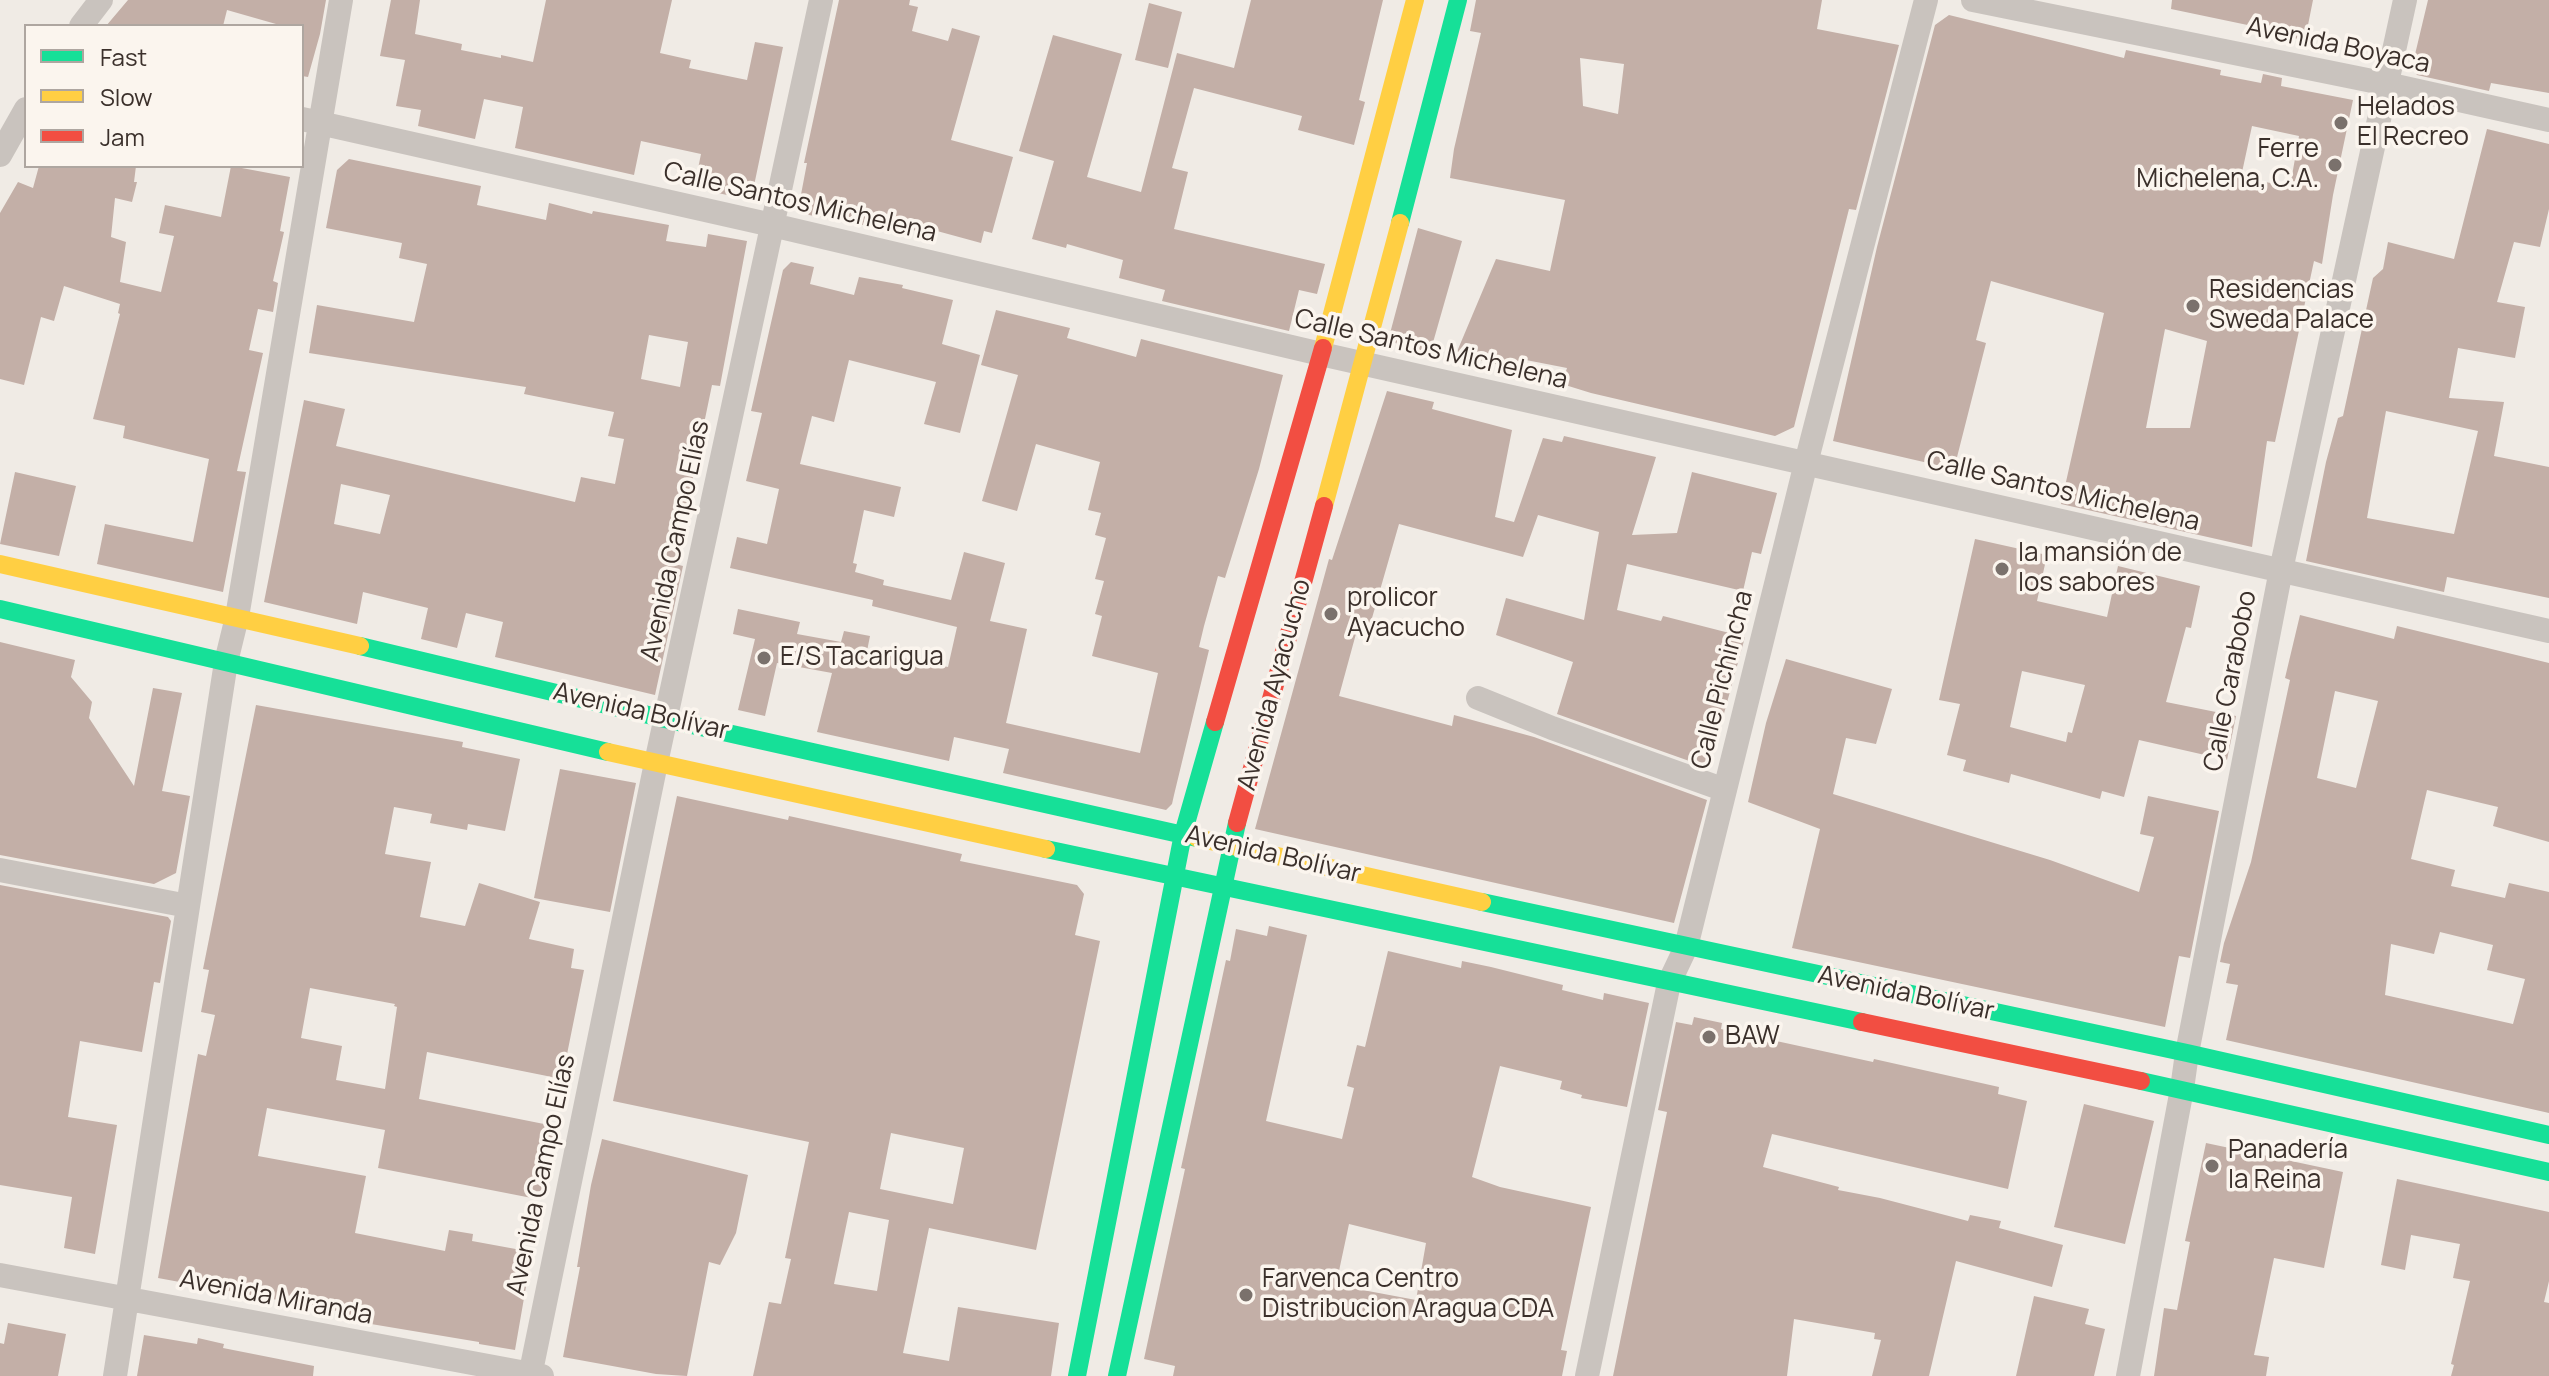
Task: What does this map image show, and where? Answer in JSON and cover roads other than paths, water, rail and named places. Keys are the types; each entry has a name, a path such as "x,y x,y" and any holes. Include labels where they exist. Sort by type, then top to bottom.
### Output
{"main road":[{"name":"Avenida Ayacucho","path":"1077,1376 1183,834 1321,354 1415,0"},
{"name":"Avenida Ayacucho","path":"1117,1376 1231,846 1458,0"},
{"name":"Avenida Bolívar","path":"0,564 665,719 1231,846 1686,947 2187,1053 2549,1135"},
{"name":"Avenida Bolívar","path":"0,609 656,763 1223,888 2182,1089 2549,1172"}],"street":[{"path":"83,24 101,0"},
{"path":"304,162 310,121 341,0"},
{"name":"Avenida Campo Elías","path":"534,1375 665,719 821,0"},
{"name":"Calle Pichincha","path":"1587,1376 1669,983 1686,947 1806,463 1926,0"},
{"name":"Avenida Boyaca","path":"1973,0 2549,120"},
{"name":"Calle Carabobo","path":"2128,1376 2281,570 2405,0"},
{"path":"0,155 24,113"},
{"name":"Calle Santos Michelena","path":"310,121 772,225 1321,354 2549,631"},
{"path":"115,1376 226,662 237,617 303,168"},
{"path":"1478,698 1725,790"},
{"path":"0,870 188,906"},
{"name":"Avenida Miranda","path":"0,1275 534,1375"}],"place":[{"name":"Helados El Recreo","path":"2341,123"},
{"name":"Ferre Michelena, C.A.","path":"2335,165"},
{"name":"Residencias Sweda Palace","path":"2193,306"},
{"name":"la mansión de los sabores","path":"2002,569"},
{"name":"prolicor Ayacucho","path":"1331,614"},
{"name":"E/S Tacarigua","path":"764,658"},
{"name":"BAW","path":"1709,1037"},
{"name":"Panadería la Reina","path":"2212,1166"},
{"name":"Farvenca Centro Distribucion Aragua CDA","path":"1246,1295"}]}
